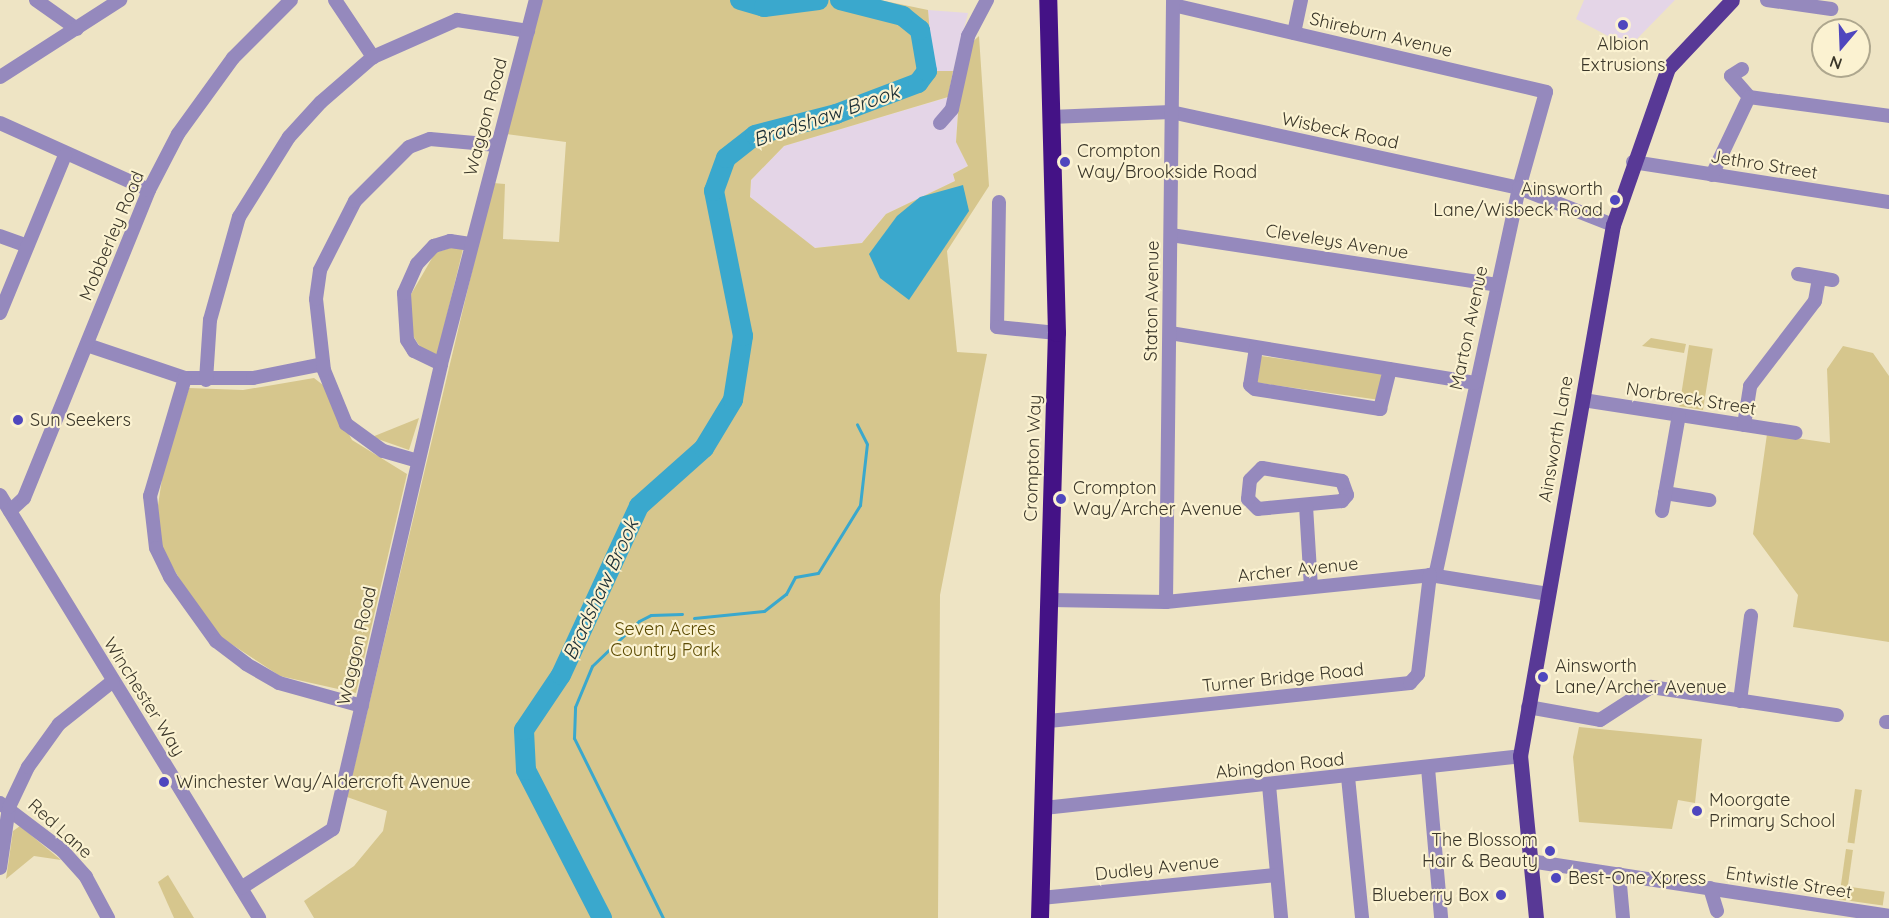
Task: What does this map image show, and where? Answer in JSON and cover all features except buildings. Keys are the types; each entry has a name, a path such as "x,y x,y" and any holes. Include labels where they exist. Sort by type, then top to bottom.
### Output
{"highway":[{"name":"Crompton Way","path":"1040,918 1049,721 1057,333 1047,0"}],"main road":[{"name":"Ainsworth Lane","path":"1536,918 1521,756 1613,225 1633,162 1668,68 1732,0"}],"street":[{"path":"36,0 77,29"},
{"path":"0,77 120,0"},
{"name":"Mobberley Road","path":"10,512 24,498 149,190 203,96 291,0"},
{"path":"335,0 373,57"},
{"name":"Waggon Road","path":"241,888 333,829 441,364 536,0"},
{"path":"940,123 952,110 968,36 987,0"},
{"path":"1294,33 1301,0"},
{"path":"1767,0 1811,3 1831,9"},
{"name":"Shireburn Avenue","path":"1173,3 1546,92"},
{"name":"Staton Avenue","path":"1166,602 1173,3"},
{"path":"206,380 210,320 239,217 289,137 373,57 457,20 528,31"},
{"path":"1742,69 1731,76 1749,97 1889,116"},
{"name":"Marton Avenue","path":"1433,575 1519,188 1546,92"},
{"path":"1712,175 1749,97"},
{"name":"Wisbeck Road","path":"1052,117 1171,112 1519,188 1613,225"},
{"path":"0,123 149,190"},
{"path":"418,461 383,451 346,424 323,364 316,299 320,270 355,201 409,147 430,139 497,146"},
{"path":"0,313 65,154"},
{"name":"Jethro Street","path":"1633,162 1889,202"},
{"path":"999,202 997,327 1057,333"},
{"name":"Cleveleys Avenue","path":"1171,235 1497,285"},
{"path":"0,236 27,246"},
{"path":"441,364 424,358 407,340 404,293 417,264 434,246 450,241 472,244"},
{"path":"1744,425 1750,386 1815,301 1825,279 1798,274"},
{"path":"1170,333 1475,383"},
{"path":"87,345 185,378 206,380 253,378 323,364"},
{"path":"1256,348 1250,385 1266,391 1380,409 1390,369"},
{"path":"185,378 150,496 156,548 170,578 216,641 246,664 279,683 362,706"},
{"name":"Norbreck Street","path":"1583,400 1795,433"},
{"path":"1662,511 1679,415"},
{"path":"1262,468 1342,481 1347,487 1342,501 1306,506 1258,510 1248,499 1250,480 1262,468"},
{"path":"1665,493 1709,500"},
{"name":"Winchester Way","path":"0,495 259,918"},
{"path":"1306,506 1311,587"},
{"name":"Archer Avenue","path":"1050,600 1166,602 1433,575 1548,594"},
{"name":"Turner Bridge Road","path":"1049,721 1410,682 1418,674 1433,575"},
{"path":"1740,701 1751,616"},
{"path":"0,868 4,805 42,744 76,707 113,681"},
{"path":"1528,707 1600,720 1651,687 1710,701 1740,701 1837,715"},
{"name":"Abingdon Road","path":"1044,808 1348,777 1521,756"},
{"path":"1428,768 1441,918"},
{"path":"1348,777 1362,918"},
{"path":"1269,785 1281,918"},
{"name":"Red Lane","path":"4,805 62,850 86,877 108,918"},
{"name":"Entwistle Street","path":"1530,861 1710,888 1863,915 1889,916"},
{"path":"1619,874 1623,918"},
{"name":"Dudley Avenue","path":"1041,898 1277,875"},
{"name":"Entwistle Street","path":"1710,888 1717,911"}],"shaded area":[{"name":"Albion Extrusions","path":"1584,0 1675,0 1632,44 1623,44 1576,19"},
{"path":"928,10 968,13 953,71 933,71"},
{"path":"959,94 956,141 968,166 953,174 955,181 886,214 862,243 814,248 750,197 751,180 784,146"}],"green space":[{"name":"Seven Acres Country Park","path":"541,0 880,0 928,10 933,71 953,71 948,97 784,146 751,180 750,197 815,248 862,243 886,214 955,181 953,174 968,166 956,142 960,85 966,48 979,36 989,186 947,251 957,352 987,354 940,595 938,918 314,918 304,901 354,866 383,831 387,811 347,797 493,183 505,184 503,239 559,242 566,142 506,134"},
{"path":"453,247 463,249 437,356 422,350 410,331 410,296 435,253"},
{"path":"1651,338 1686,344 1684,353 1642,346"},
{"path":"1689,345 1713,349 1703,410 1679,406"},
{"path":"1843,346 1873,353 1889,376 1889,642 1793,627 1798,595 1753,534 1767,434 1830,443 1827,369"},
{"path":"1261,356 1382,373 1378,400 1257,383"},
{"path":"314,378 323,385 352,440 407,474 356,693 280,676 222,638 204,620 163,551 157,512 163,472 189,388 243,390"},
{"path":"419,418 409,450 372,437"},
{"path":"1579,727 1702,739 1695,803 1678,800 1672,829 1579,822 1573,757"},
{"path":"1855,789 1862,790 1854,843 1847,842"},
{"path":"20,826 61,860 34,856 6,879 13,831"},
{"path":"1846,849 1853,850 1846,900 1839,900"},
{"path":"168,875 194,918 174,918 158,882"},
{"path":"1851,887 1885,892 1883,906 1849,901"}],"water":[{"path":"963,185 969,211 909,300 880,278 869,254 897,216 920,197"}],"waterway":[{"name":"Bradshaw Brook","path":"740,0 764,7 819,0"},
{"name":"Bradshaw Brook","path":"602,918 526,770 524,730 561,675 639,506 704,448 733,400 743,336 714,191 726,158 755,135 836,114 918,83 927,71 920,30 903,16 840,0"},
{"path":"694,618 764,611 786,594 795,577 818,573 860,505 867,444 857,424"},
{"path":"663,918 574,738 575,707 592,666 639,621 651,615 682,614"}],"place":[{"name":"Albion Extrusions","path":"1623,25"},
{"name":"Crompton Way/Brookside Road","path":"1065,162"},
{"name":"Ainsworth Lane/Wisbeck Road","path":"1615,200"},
{"name":"Sun Seekers","path":"18,420"},
{"name":"Crompton Way/Archer Avenue","path":"1061,499"},
{"name":"Ainsworth Lane/Archer Avenue","path":"1543,677"},
{"name":"Winchester Way/Aldercroft Avenue","path":"164,782"},
{"name":"Moorgate Primary School","path":"1697,811"},
{"name":"The Blossom Hair & Beauty","path":"1550,851"},
{"name":"Best-One Xpress","path":"1556,878"},
{"name":"Blueberry Box","path":"1501,895"}]}
